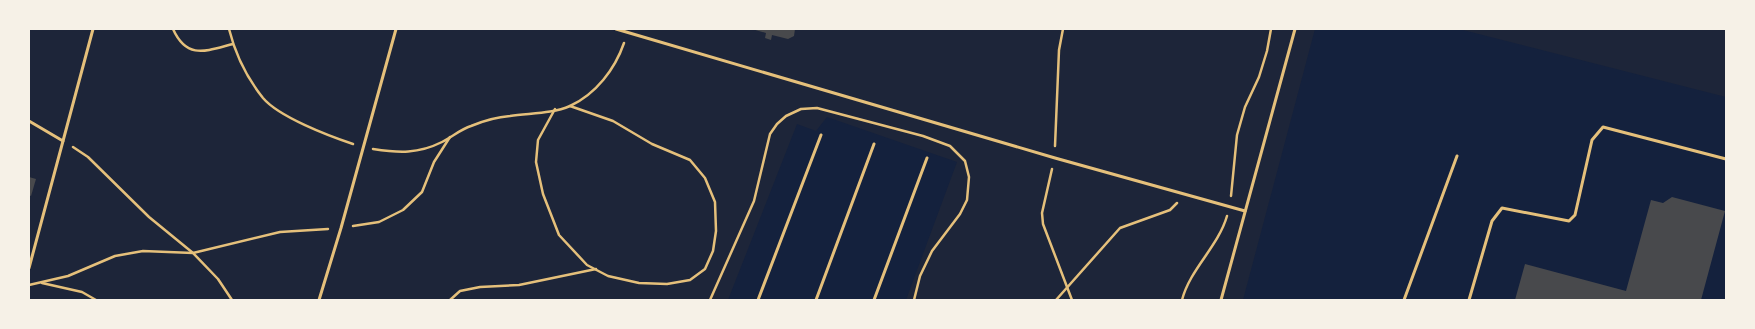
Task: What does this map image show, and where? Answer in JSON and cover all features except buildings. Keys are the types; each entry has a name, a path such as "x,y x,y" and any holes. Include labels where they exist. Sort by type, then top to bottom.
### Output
{"lane":[{"path":"29,268 93,29"},
{"path":"320,300 396,29"},
{"path":"616,29 1245,211"},
{"path":"1221,300 1295,29"},
{"path":"29,121 63,141"},
{"path":"1469,300 1492,220 1502,208 1569,221 1575,215 1592,140 1603,127 1726,159"},
{"path":"758,300 821,135"},
{"path":"816,300 874,144"},
{"path":"1404,300 1457,156"},
{"path":"874,300 927,158"}],"path":[{"path":"173,29 188,49 202,52 233,44"},
{"path":"229,29 233,44 248,76 264,99 287,116 327,135 364,147 396,152 422,150 470,126 507,116 570,106 595,90 612,70 628,32"},
{"path":"1182,300 1190,282 1223,228 1230,207 1237,135 1245,107 1267,51 1271,29"},
{"path":"555,109 538,140 536,162 543,194 559,235 587,265 608,276 639,283 667,284 690,280 705,269 713,251 716,231 715,202 705,178 690,160 652,144 614,121 570,106"},
{"path":"29,285 68,276 115,256 143,251 193,253 280,232 341,228 379,222 403,210 422,192 434,162 450,137"},
{"path":"63,141 88,157 149,217 193,253 218,279 232,300"},
{"path":"1056,300 1120,228 1170,210 1177,204 1181,193"},
{"path":"450,300 460,291 480,287 519,286 596,269"},
{"path":"41,283 82,292 96,300"}],"shaded area":[{"path":"29,29 1315,29 1243,300 906,300 957,162 827,117 816,131 797,124 728,300 29,300"},
{"path":"1459,29 1726,29 1726,97"}]}
